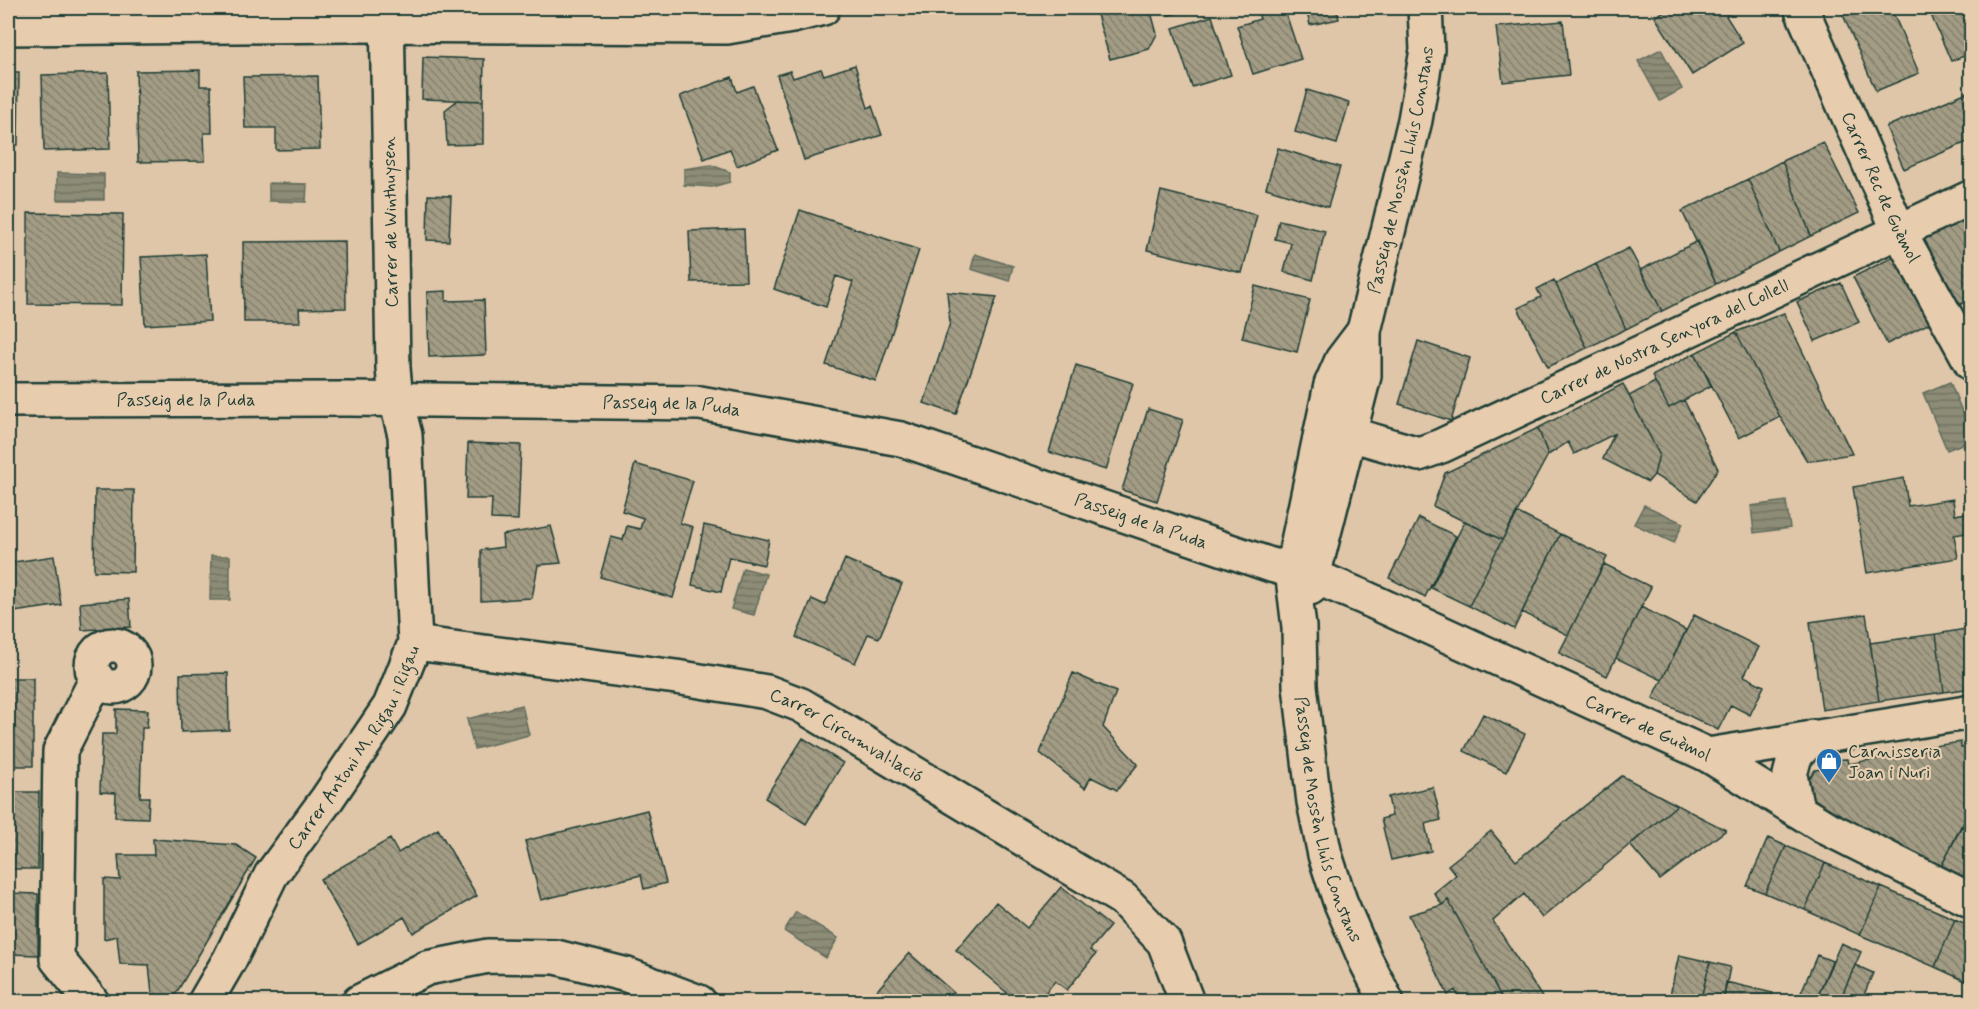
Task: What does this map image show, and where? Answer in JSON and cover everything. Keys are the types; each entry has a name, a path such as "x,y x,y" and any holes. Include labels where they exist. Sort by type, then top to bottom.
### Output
{"street":[{"path":"8,28 387,16 727,27 792,16 823,8"},
{"name":"Passeig de Mossèn Lluís Constans","path":"1387,1002 1340,901 1325,855 1314,802 1306,738 1299,674 1299,627 1303,573 1331,385 1342,360 1355,343 1415,120 1427,50 1425,8"},
{"name":"Carrer Rec de Guèmol","path":"1800,8 1899,231 1971,364"},
{"name":"Carrer de Winthuysen","path":"387,16 394,384 405,435"},
{"name":"Carrer de Nostra Senyora del Collell","path":"1343,432 1419,454 1971,197"},
{"name":"Passeig de Mossèn Lluís Constans","path":"1303,573 1343,432 1364,376 1355,343"},
{"name":"Passeig de la Puda","path":"8,400 394,384 700,402 901,439 1271,565 1303,573"},
{"name":"Carrer Antoni M. Rigau i Rigau","path":"205,1002 230,959 271,874 327,799 390,706 414,643 405,435"},
{"name":"Carrer de Guèmol","path":"1303,573 1364,597 1708,755 1823,826 1971,901"},
{"name":"Carrer Circumval·lació","path":"414,643 710,682 767,692 801,705 1123,899 1164,942 1187,1002"},
{"path":"79,998 57,959 60,751 97,678"},
{"path":"1708,755 1971,712"},
{"path":"1797,810 1790,775 1795,756 1814,737"},
{"path":"359,1002 427,968 488,956 556,957 627,975 699,1002"}],"shaded area":[{"path":"1661,49 1682,89 1660,101 1638,61"},
{"path":"711,165 730,172 730,182 712,187 684,185 684,169"},
{"path":"57,173 104,174 104,200 57,200"},
{"path":"269,183 307,184 306,202 269,201"},
{"path":"975,254 1013,266 1009,281 971,269"},
{"path":"1950,382 1972,440 1947,450 1923,393"},
{"path":"1786,501 1790,528 1754,533 1751,506"},
{"path":"1644,505 1683,523 1674,543 1634,524"},
{"path":"211,556 230,556 230,600 210,600"},
{"path":"743,568 766,574 754,615 731,609"},
{"path":"522,705 529,735 474,749 467,719"},
{"path":"796,912 838,938 826,958 784,931"}],"building":[{"path":"1095,8 1150,8 1157,34 1149,49 1110,59"},
{"path":"1167,8 1197,8 1169,15"},
{"path":"1284,8 1301,59 1253,74 1237,26 1260,19 1257,9"},
{"path":"1306,8 1336,8 1339,19 1310,25"},
{"path":"1669,8 1734,8 1735,10 1726,16 1743,43 1692,75 1655,17"},
{"path":"1840,8 1891,8 1919,73 1876,91"},
{"path":"1928,8 1972,8 1972,53 1951,61"},
{"path":"1212,16 1231,75 1192,87 1173,28"},
{"path":"1563,21 1569,75 1503,82 1496,27"},
{"path":"423,57 484,59 483,101 422,99"},
{"path":"855,65 868,108 872,106 882,135 804,160 777,75 790,71 793,78 821,69 824,75"},
{"path":"200,70 200,86 211,86 212,133 204,133 205,161 138,162 136,71"},
{"path":"8,72 19,72 18,145 8,145"},
{"path":"108,73 110,149 44,151 42,75"},
{"path":"318,76 320,149 276,150 276,128 245,128 243,77"},
{"path":"732,77 737,92 753,86 778,150 737,166 730,149 704,159 680,96"},
{"path":"1307,90 1349,103 1337,144 1295,132"},
{"path":"1972,90 1972,140 1904,169 1886,127"},
{"path":"458,100 483,101 483,144 447,145 445,110"},
{"path":"1823,142 1859,213 1811,236 1782,161"},
{"path":"1278,148 1340,167 1328,207 1266,188"},
{"path":"1782,161 1811,236 1779,252 1748,179"},
{"path":"1748,179 1779,252 1716,284 1682,211"},
{"path":"1161,191 1257,215 1242,273 1147,250"},
{"path":"428,195 451,196 449,241 427,240"},
{"path":"800,210 919,250 876,381 826,365 853,282 836,276 826,307 774,289"},
{"path":"28,213 123,214 122,305 28,304"},
{"path":"1972,215 1972,299 1952,308 1919,240"},
{"path":"1279,220 1325,231 1313,280 1284,272 1291,243 1275,239"},
{"path":"744,229 746,281 691,282 689,231"},
{"path":"345,241 346,308 299,309 300,322 244,322 243,242"},
{"path":"1698,241 1716,284 1662,311 1640,270"},
{"path":"1629,248 1662,311 1626,329 1596,264"},
{"path":"206,254 210,321 145,325 141,257"},
{"path":"1895,256 1930,323 1887,344 1853,277"},
{"path":"1596,264 1626,329 1587,348 1556,284"},
{"path":"1554,280 1587,348 1548,367 1518,308 1541,297 1537,289"},
{"path":"1841,283 1859,322 1815,341 1797,302"},
{"path":"1255,286 1310,300 1297,352 1242,338"},
{"path":"446,291 446,301 484,300 486,355 429,357 427,292"},
{"path":"947,292 997,297 956,414 924,403 950,323"},
{"path":"1784,313 1852,454 1807,461 1780,417 1736,332"},
{"path":"1736,332 1780,417 1739,438 1695,353"},
{"path":"1418,341 1470,358 1451,421 1399,404"},
{"path":"1695,353 1711,386 1669,408 1652,376"},
{"path":"1076,365 1133,383 1106,470 1049,452"},
{"path":"1655,382 1669,408 1684,400 1718,469 1697,501 1654,475 1659,454 1629,396"},
{"path":"1623,384 1659,454 1654,475 1648,482 1603,459 1614,434 1574,454 1568,442 1548,455 1538,428"},
{"path":"1148,409 1183,420 1157,501 1122,490"},
{"path":"1538,428 1548,455 1502,540 1433,506 1445,473"},
{"path":"468,443 521,445 518,520 491,519 492,499 466,499"},
{"path":"635,464 693,481 680,523 693,527 673,598 600,577 611,537 623,540 627,526 640,529 643,518 622,511"},
{"path":"1904,478 1908,506 1953,499 1955,515 1972,512 1972,532 1954,535 1958,558 1867,573 1853,487"},
{"path":"95,490 134,490 133,572 94,571"},
{"path":"1518,513 1560,534 1514,629 1469,606"},
{"path":"1419,518 1456,536 1425,597 1389,578"},
{"path":"1465,521 1502,540 1469,606 1431,588"},
{"path":"704,525 769,540 764,565 729,557 721,592 692,585"},
{"path":"551,526 561,563 538,565 532,598 481,601 481,550 503,547 502,535"},
{"path":"1560,534 1607,557 1568,635 1522,612"},
{"path":"54,556 61,605 8,613 8,563"},
{"path":"845,559 902,584 879,638 868,634 855,663 796,637 812,599 825,605"},
{"path":"1604,564 1651,587 1607,676 1559,653"},
{"path":"129,599 131,627 82,630 80,603"},
{"path":"1641,607 1686,630 1662,680 1616,658"},
{"path":"1866,614 1879,701 1822,710 1810,622"},
{"path":"1694,615 1759,647 1744,676 1764,686 1750,715 1731,705 1718,730 1653,698"},
{"path":"1972,628 1972,688 1944,692 1936,634"},
{"path":"1936,634 1944,692 1879,701 1870,643"},
{"path":"228,673 229,730 181,732 180,674"},
{"path":"1073,673 1116,692 1103,727 1138,764 1117,790 1091,777 1085,788 1040,753"},
{"path":"8,678 33,678 33,766 8,766"},
{"path":"116,709 148,710 147,728 142,728 140,797 149,797 148,818 115,817 116,793 100,792 102,734 116,734"},
{"path":"1483,714 1525,734 1506,772 1464,751"},
{"path":"803,738 843,763 806,824 765,798"},
{"path":"1961,742 1961,748 1972,746 1972,806 1939,871 1816,807 1803,787 1815,770 1822,769 1821,760 1847,759 1848,764"},
{"path":"1622,776 1677,805 1542,918 1524,894 1493,921 1545,1002 1504,1002 1448,900 1442,905 1434,893 1456,875 1448,865 1491,831 1516,861"},
{"path":"1433,787 1441,820 1425,824 1431,851 1391,860 1381,819 1392,816 1388,797"},
{"path":"8,792 39,792 38,869 8,869"},
{"path":"1677,805 1726,830 1660,880 1630,845"},
{"path":"647,810 666,883 644,889 641,875 541,900 525,841"},
{"path":"1961,826 1972,831 1972,880 1969,886 1939,871"},
{"path":"438,829 477,896 413,933 404,917 358,944 320,879 390,839 398,853"},
{"path":"1768,838 1786,846 1765,893 1747,886"},
{"path":"153,839 236,845 256,858 171,1002 153,1002 149,965 120,964 117,936 104,939 104,879 120,880 118,855 154,855"},
{"path":"1786,846 1825,863 1805,910 1765,893"},
{"path":"1825,863 1881,887 1860,935 1805,910"},
{"path":"1061,887 1110,926 1090,950 1096,954 1067,990 1055,981 1038,1002 1018,1002 956,950 996,902 1027,928"},
{"path":"1881,887 1955,919 1935,967 1860,935"},
{"path":"8,893 38,894 38,955 8,954"},
{"path":"1448,900 1504,1002 1462,1002 1455,990 1448,995 1409,915 1442,905"},
{"path":"1955,919 1972,927 1970,983 1935,967"},
{"path":"1841,943 1861,952 1839,1002 1815,1002"},
{"path":"909,953 964,1002 867,1002"},
{"path":"1679,955 1710,962 1700,1002 1670,995"},
{"path":"1817,955 1832,961 1815,1002 1797,1002"},
{"path":"1710,962 1730,967 1723,1002 1700,1002"},
{"path":"1855,965 1873,973 1861,1002 1839,1002"},
{"path":"1726,982 1773,993 1771,1002 1723,1002"}],"place":[{"name":"Carnisseria Joan i Nuri","path":"1829,784"}]}
